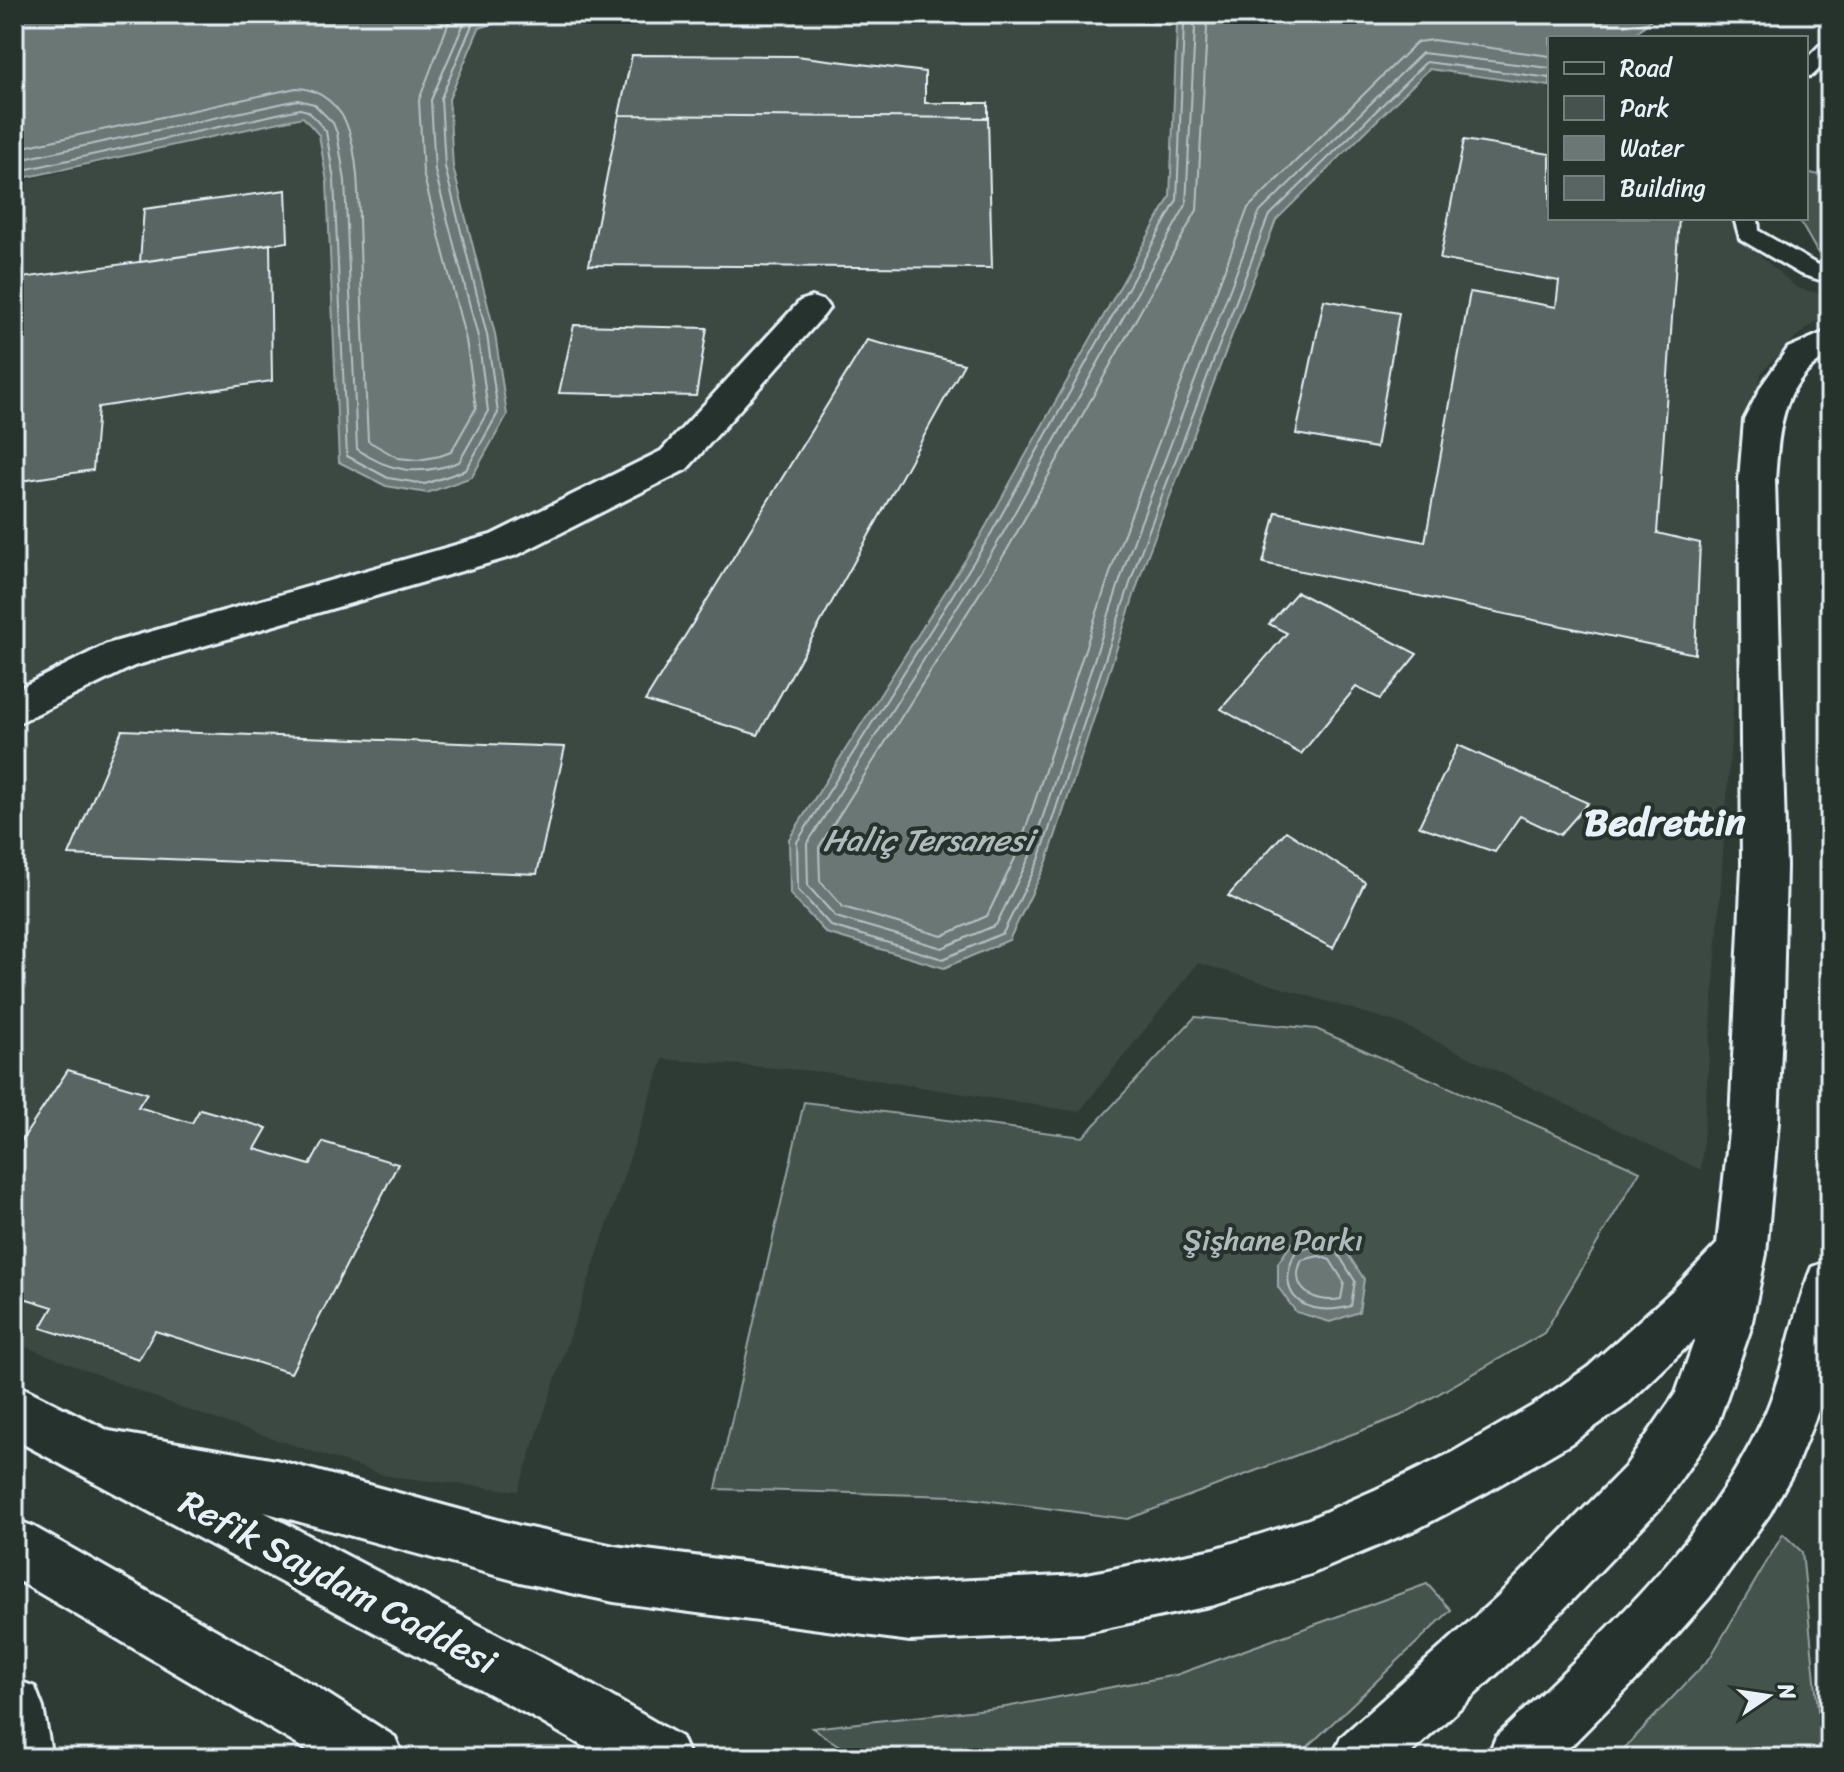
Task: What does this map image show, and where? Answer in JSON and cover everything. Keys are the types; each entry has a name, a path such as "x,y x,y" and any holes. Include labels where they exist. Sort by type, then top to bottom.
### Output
{"main road":[{"path":"14,709 121,655 504,545 674,460 812,308"},
{"path":"1362,1758 1517,1617 1644,1486 1697,1409 1724,1331 1741,1254 1754,1122 1762,956 1764,866 1757,480 1762,420 1779,385 1800,356 1830,341"},
{"path":"101,1457 276,1487 520,1554 614,1574 910,1612 1082,1604 1214,1577 1311,1546 1397,1509 1470,1472 1551,1425 1607,1386 1690,1309 1741,1254"},
{"path":"1517,1758 1632,1644 1728,1529 1775,1451 1808,1369 1830,1285"},
{"name":"Refik Saydam Caddesi","path":"14,1410 557,1698 660,1758"},
{"path":"14,1547 294,1707 374,1758"},
{"path":"14,1708 22,1758"}],"lane":[{"path":"1808,69 1830,46"},
{"path":"1746,220 1748,234 1808,269 1830,276"}],"shaded area":[{"path":"526,14 1011,14 1177,25 1170,196 1275,220 1429,69 1548,86 1548,220 1736,220 1737,235 1797,288 1830,296 1830,311 1796,337 1761,373 1753,423 1701,1170 1399,1023 1198,963 1079,1112 825,1072 663,1059 518,1491 387,1476 185,1409 14,1342 14,183 302,117 319,135 453,167 449,99 479,28"}],"green space":[{"path":"1830,163 1830,260 1819,255 1799,220 1808,220 1808,172 1819,175"},
{"name":"Şişhane Parkı","path":"1195,1017 1316,1029 1640,1171 1544,1333 1400,1416 1128,1519 953,1496 716,1489 804,1102 1083,1137"},
{"path":"1783,1534 1802,1552 1823,1758 1615,1758 1710,1658"},
{"path":"1427,1584 1451,1610 1296,1758 858,1758 812,1728 1006,1707 1176,1675"}],"water":[{"path":"14,14 526,14 479,28 449,99 453,167 495,334 507,415 472,477 427,493 386,486 339,462 327,182 319,135 303,117 14,180"},
{"name":"Haliç Tersanesi","path":"1011,14 1657,14 1633,36 1548,36 1548,86 1429,69 1276,220 1145,562 1046,864 1009,940 944,968 826,933 790,894 789,839 981,535 1170,197 1177,25"},
{"path":"1321,1237 1342,1245 1364,1279 1359,1312 1330,1322 1296,1312 1278,1287 1278,1263 1292,1243"}],"building":[{"path":"632,55 796,56 925,72 925,103 988,103 988,118 619,115"},
{"path":"619,115 988,118 992,268 589,265"},
{"path":"1464,140 1548,154 1548,220 1679,220 1657,533 1700,543 1695,654 1263,563 1276,512 1425,542 1470,292 1556,307 1559,281 1440,259"},
{"path":"286,190 288,242 140,262 144,209"},
{"path":"270,244 272,381 98,407 93,470 14,482 14,279"},
{"path":"1324,300 1399,313 1376,448 1296,434"},
{"path":"574,325 707,328 696,396 559,393"},
{"path":"867,340 964,364 758,735 645,701"},
{"path":"1297,592 1417,654 1380,699 1356,687 1301,754 1221,709 1287,633 1269,624"},
{"path":"122,730 565,747 537,874 69,855"},
{"path":"1458,745 1588,803 1560,835 1520,816 1495,852 1419,826"},
{"path":"1286,831 1365,882 1333,948 1228,896"},
{"path":"68,1070 147,1093 138,1107 192,1123 200,1109 267,1128 255,1149 310,1165 323,1142 398,1164 291,1373 155,1331 139,1359 41,1328 53,1307 14,1295 14,1152"}],"district":[{"name":"Bedrettin","path":"1665,822"}]}
